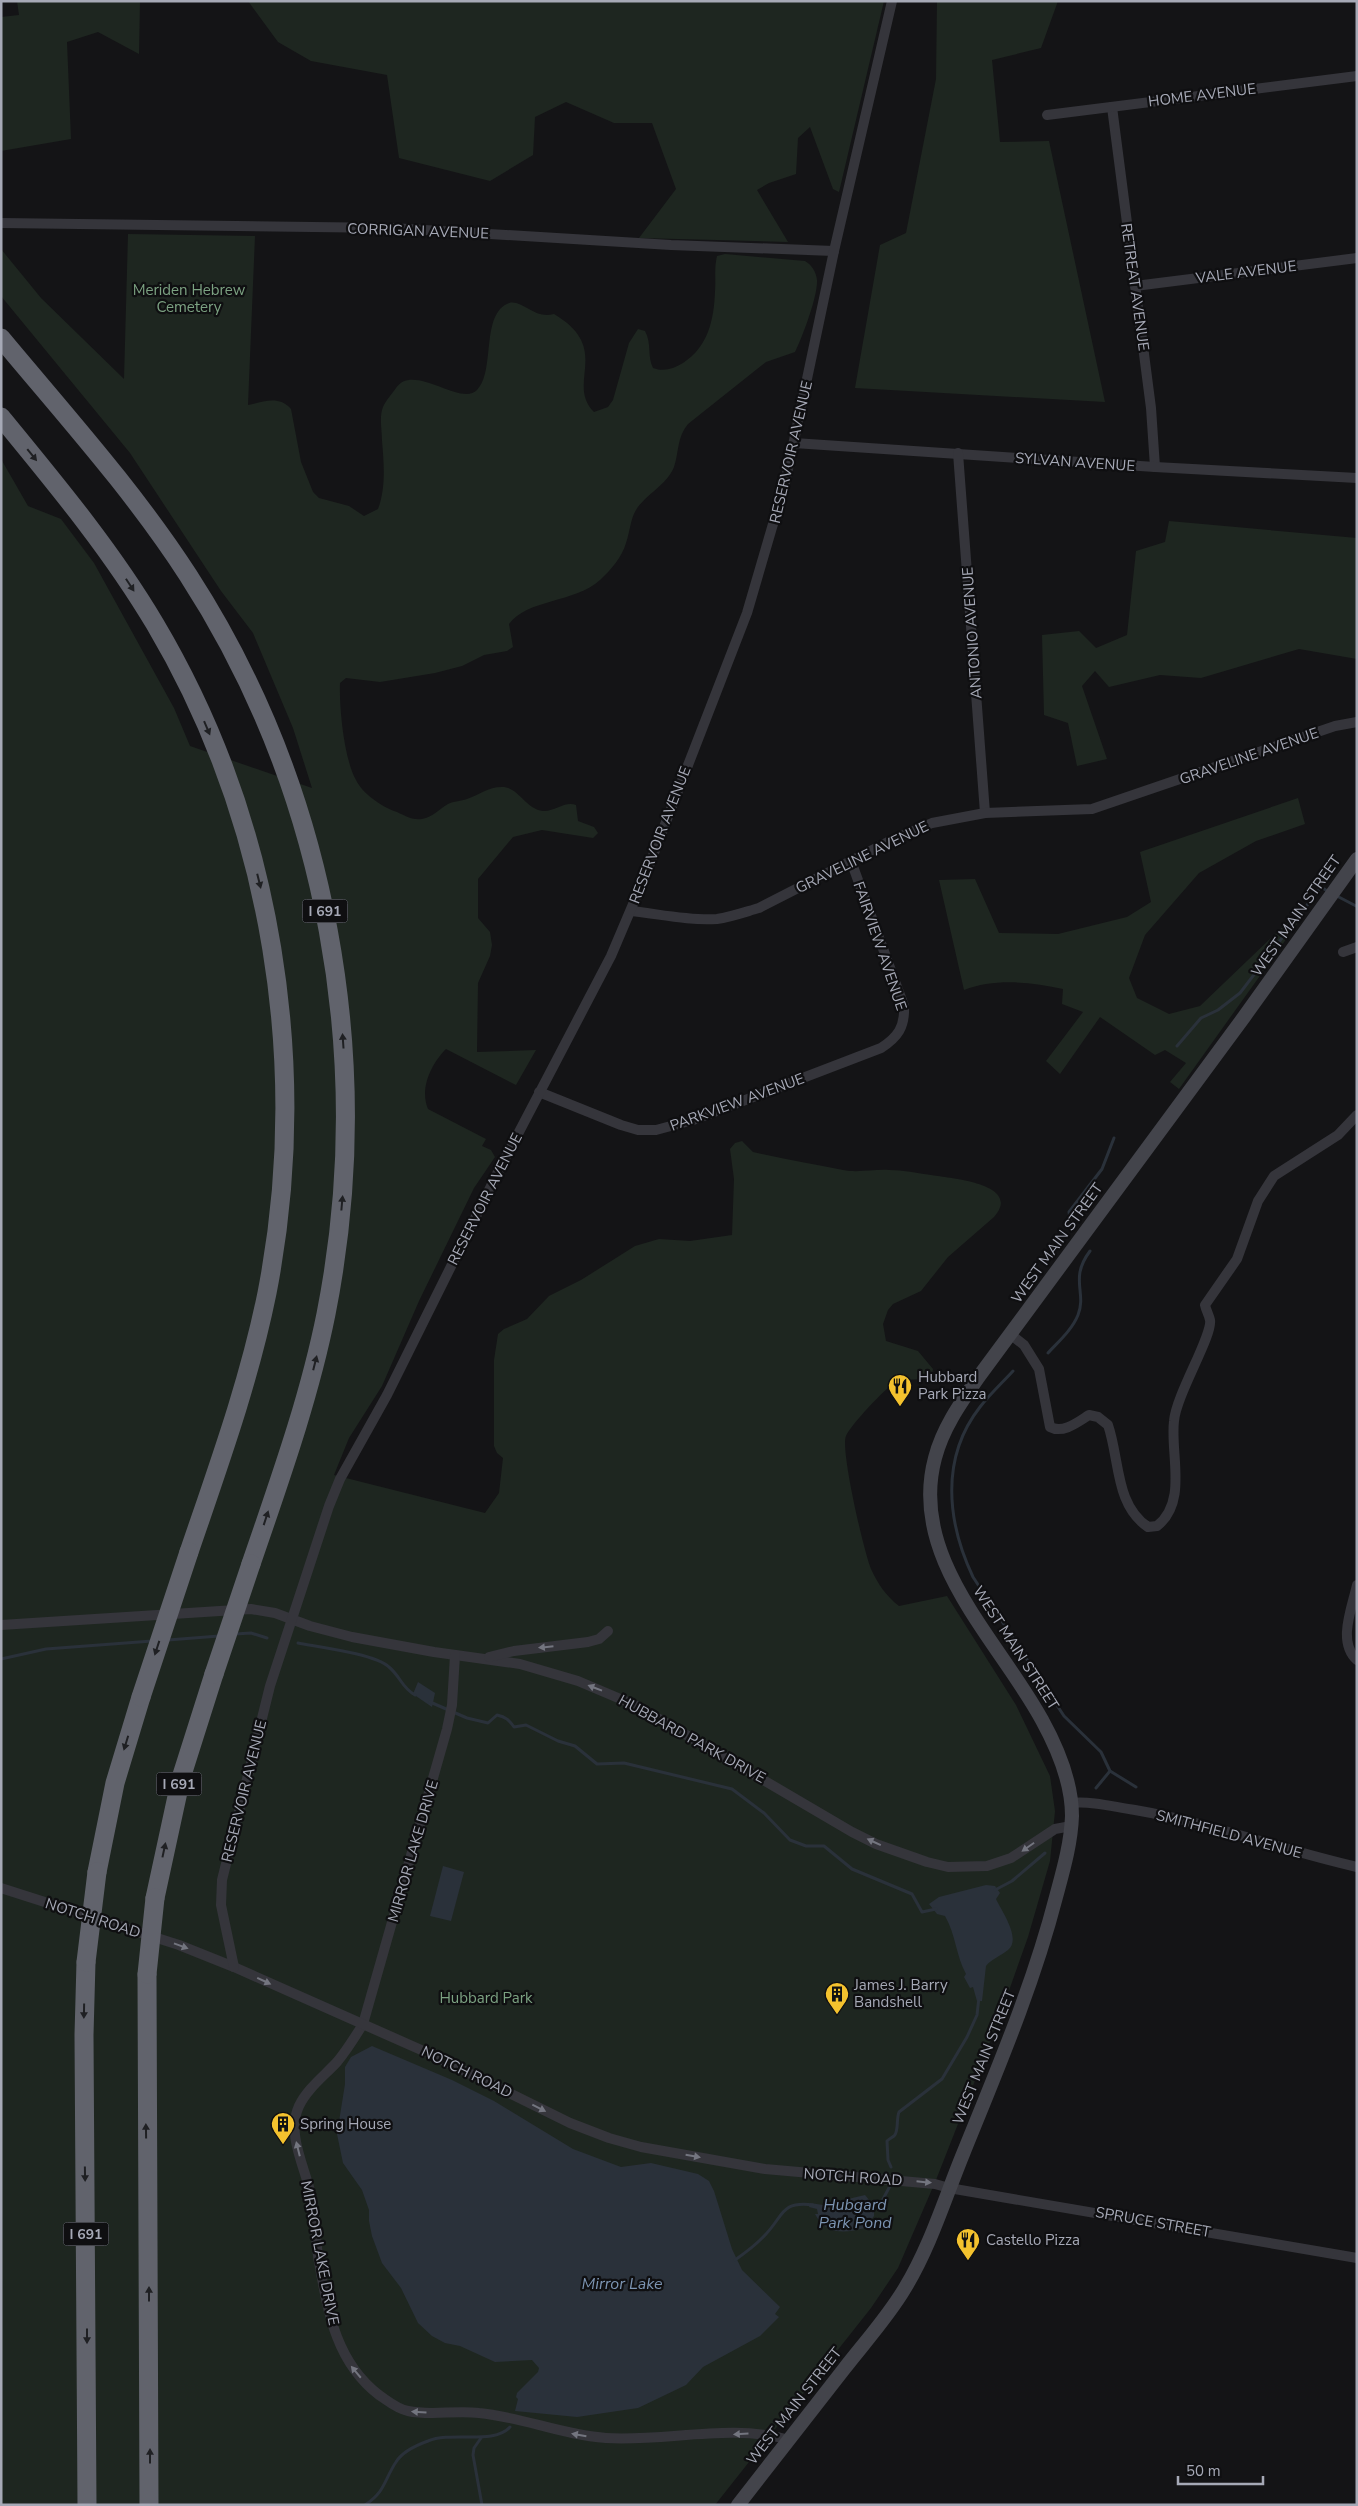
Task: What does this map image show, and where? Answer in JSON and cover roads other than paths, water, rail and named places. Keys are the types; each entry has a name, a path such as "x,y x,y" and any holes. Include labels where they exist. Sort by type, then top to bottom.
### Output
{"highway":[{"name":"I 691","path":"1,338 150,521 190,578 226,640 256,700 288,781 308,842 325,911 337,985 344,1061 345,1136 340,1223 330,1292 315,1363 181,1778 155,1898 147,1974 149,2505"},
{"name":"I 691","path":"1,418 104,547 144,605 176,661 205,724 235,801 258,881 271,941 280,1010 284,1092 282,1175 275,1245 264,1306 245,1384 141,1697 110,1801 96,1872 86,1962 84,2045 87,2505"}],"main road":[{"name":"WEST MAIN STREET","path":"743,2503 788,2440 904,2289 917,2266 1035,1971 1065,1865 1071,1826 1071,1803 1068,1782 1049,1732 1035,1707 948,1572 938,1550 932,1525 930,1482 942,1437 964,1398 1357,859"}],"street":[{"name":"RESERVOIR AVENUE","path":"234,1967 221,1905 222,1880 254,1746 292,1618 340,1479 387,1394 539,1092 595,989 631,911 747,612 775,524 834,251 892,1"},
{"name":"HOME AVENUE","path":"1047,115 1357,76"},
{"name":"RETREAT AVENUE","path":"1112,107 1151,408 1155,467"},
{"name":"CORRIGAN AVENUE","path":"1,223 392,228 642,244 834,251"},
{"name":"VALE AVENUE","path":"1134,286 1357,258"},
{"name":"SYLVAN AVENUE","path":"794,443 1155,467 1357,478"},
{"name":"ANTONIO AVENUE","path":"958,453 985,813"},
{"name":"GRAVELINE AVENUE","path":"631,911 697,918 738,915 758,908 911,830 932,823 985,813 1092,809 1355,721"},
{"name":"FAIRVIEW AVENUE","path":"851,861 904,1006 905,1020 901,1031"},
{"path":"1344,952 1357,947"},
{"name":"PARKVIEW AVENUE","path":"539,1092 621,1125 638,1130 656,1130 693,1120 881,1048 893,1041 901,1031"},
{"path":"1010,1334 1024,1345 1039,1370 1050,1427 1056,1430 1063,1429 1089,1415 1098,1417 1108,1425 1126,1502 1140,1522 1148,1527 1157,1526 1170,1512 1175,1493 1174,1420 1178,1402 1203,1344 1210,1321 1205,1305 1237,1259 1258,1201 1274,1176 1338,1135 1357,1115"},
{"path":"1357,1585 1346,1636 1346,1646 1357,1660"},
{"path":"1,1625 251,1609 292,1618"},
{"name":"HUBBARD PARK DRIVE","path":"292,1618 338,1634 548,1671 608,1692 673,1726 852,1832 876,1844 927,1862 958,1867 987,1866 1010,1858 1055,1829 1071,1826"},
{"path":"484,1659 514,1651 588,1642 599,1638 608,1631"},
{"name":"MIRROR LAKE DRIVE","path":"455,1655 452,1705 447,1729 363,2024 338,2060 299,2105 294,2120 295,2134 311,2196 318,2257 331,2321 346,2359 373,2390 392,2404 406,2411 477,2412 588,2436 630,2439 753,2433 788,2440"},
{"name":"SMITHFIELD AVENUE","path":"1071,1803 1091,1803 1174,1818 1286,1850 1357,1867"},
{"name":"NOTCH ROAD","path":"1,1888 178,1945 234,1967 428,2053 570,2123 641,2147 765,2169 922,2182 949,2188"},
{"name":"SPRUCE STREET","path":"949,2188 1357,2258"}],"water":[{"path":"418,1682 435,1693 432,1707 413,1694"},
{"path":"443,1866 464,1872 451,1921 430,1916"},
{"path":"986,1885 995,1886 1000,1893 996,1899 1009,1924 1013,1939 1012,1945 1008,1950 986,1966 982,2001 977,2001 973,1987 970,1988 964,1977 966,1974 949,1923 945,1916 937,1914 929,1904 939,1897"},
{"name":"Mirror Lake","path":"372,2046 452,2080 494,2101 573,2149 621,2167 651,2163 698,2174 709,2181 714,2191 732,2249 742,2270 780,2307 775,2314 779,2317 760,2336 703,2367 686,2385 638,2408 577,2417 515,2411 518,2399 516,2397 517,2393 538,2372 539,2368 532,2360 495,2362 460,2346 445,2343 432,2336 418,2323 401,2288 382,2263 372,2236 369,2210 362,2190 343,2163 337,2134 345,2084 345,2067 351,2057"},
{"name":"Hubgard Park Pond","path":"865,2195 874,2206 874,2216 865,2228 858,2230 844,2232 831,2229 825,2226 815,2214 818,2214 817,2209 809,2207 810,2203 823,2205"}],"waterway":[{"path":"1177,1046 1201,1018 1218,1010 1240,993 1321,887 1329,892"},
{"path":"1335,895 1356,906"},
{"path":"1071,1227 1069,1212 1102,1169 1114,1138"},
{"path":"1048,1353 1069,1331 1078,1315 1081,1299 1079,1277 1084,1261 1090,1251"},
{"path":"1013,1371 980,1407 967,1427 958,1447 953,1469 953,1512 964,1556 973,1577 1064,1716 1101,1752 1110,1771 1136,1787"},
{"path":"235,1634 251,1633 267,1638"},
{"path":"168,1640 219,1636"},
{"path":"1,1659 46,1649 152,1641"},
{"path":"298,1643 360,1655 382,1662 393,1670 407,1689 415,1695"},
{"path":"430,1702 467,1718 488,1723 497,1715 507,1719 514,1727 526,1725 558,1741 575,1746 597,1764 624,1763 732,1789 764,1813 790,1840 806,1846 824,1846 852,1869 912,1894 922,1912 936,1909"},
{"path":"1096,1788 1110,1771"},
{"path":"995,1890 1012,1881 1045,1853"},
{"path":"891,2167 888,2160 887,2141 896,2134 899,2112 942,2079 967,2037 977,2015 979,1997"},
{"path":"870,2204 882,2201 890,2186"},
{"path":"735,2260 762,2238 789,2207 803,2204 813,2205"},
{"path":"365,2505 381,2490 399,2458 415,2447 438,2438 494,2435 510,2427"},
{"path":"481,2438 474,2448 473,2455 482,2505"}],"place":[{"name":"Hubbard Park Pizza","path":"900,1407"},
{"name":"James J. Barry Bandshell","path":"837,2015"},
{"name":"Spring House","path":"283,2145"},
{"name":"Castello Pizza","path":"968,2261"}],"park label":[{"name":"Meriden Hebrew Cemetery","path":"189,298"},
{"name":"Hubbard Park","path":"486,1998"}]}
